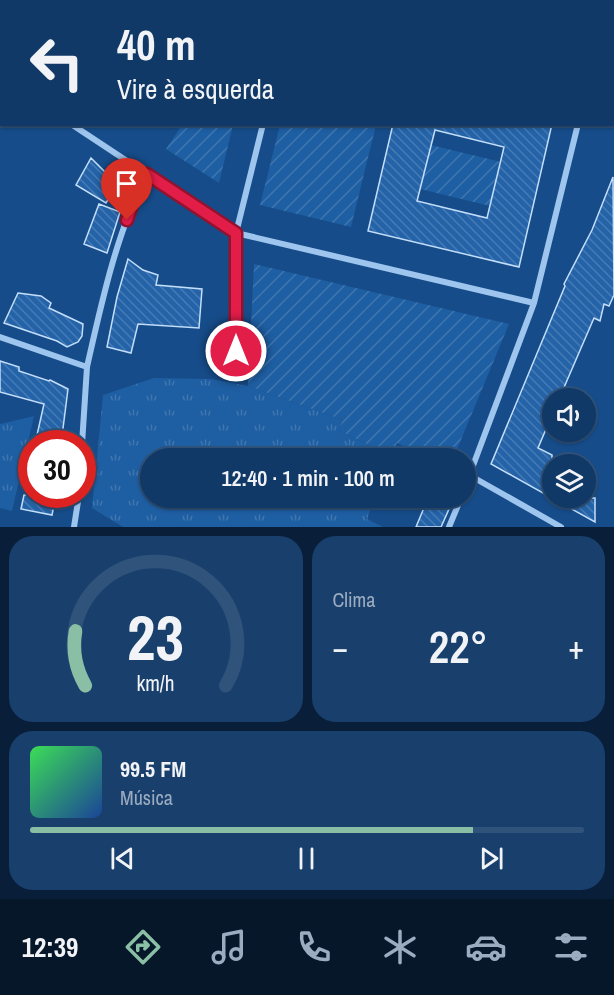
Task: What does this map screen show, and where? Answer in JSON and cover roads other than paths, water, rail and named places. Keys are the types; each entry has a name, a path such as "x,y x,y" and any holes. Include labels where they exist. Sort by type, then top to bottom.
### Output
{"street":[{"path":"74,126 236,233 534,303"},
{"path":"236,375 236,233 263,126"},
{"path":"476,459 534,303 578,126"},
{"path":"83,430 87,367 101,305 130,209 147,174"},
{"path":"0,337 87,367"},
{"path":"476,478 561,527"},
{"path":"74,527 77,508"},
{"path":"449,527 457,508"}]}
